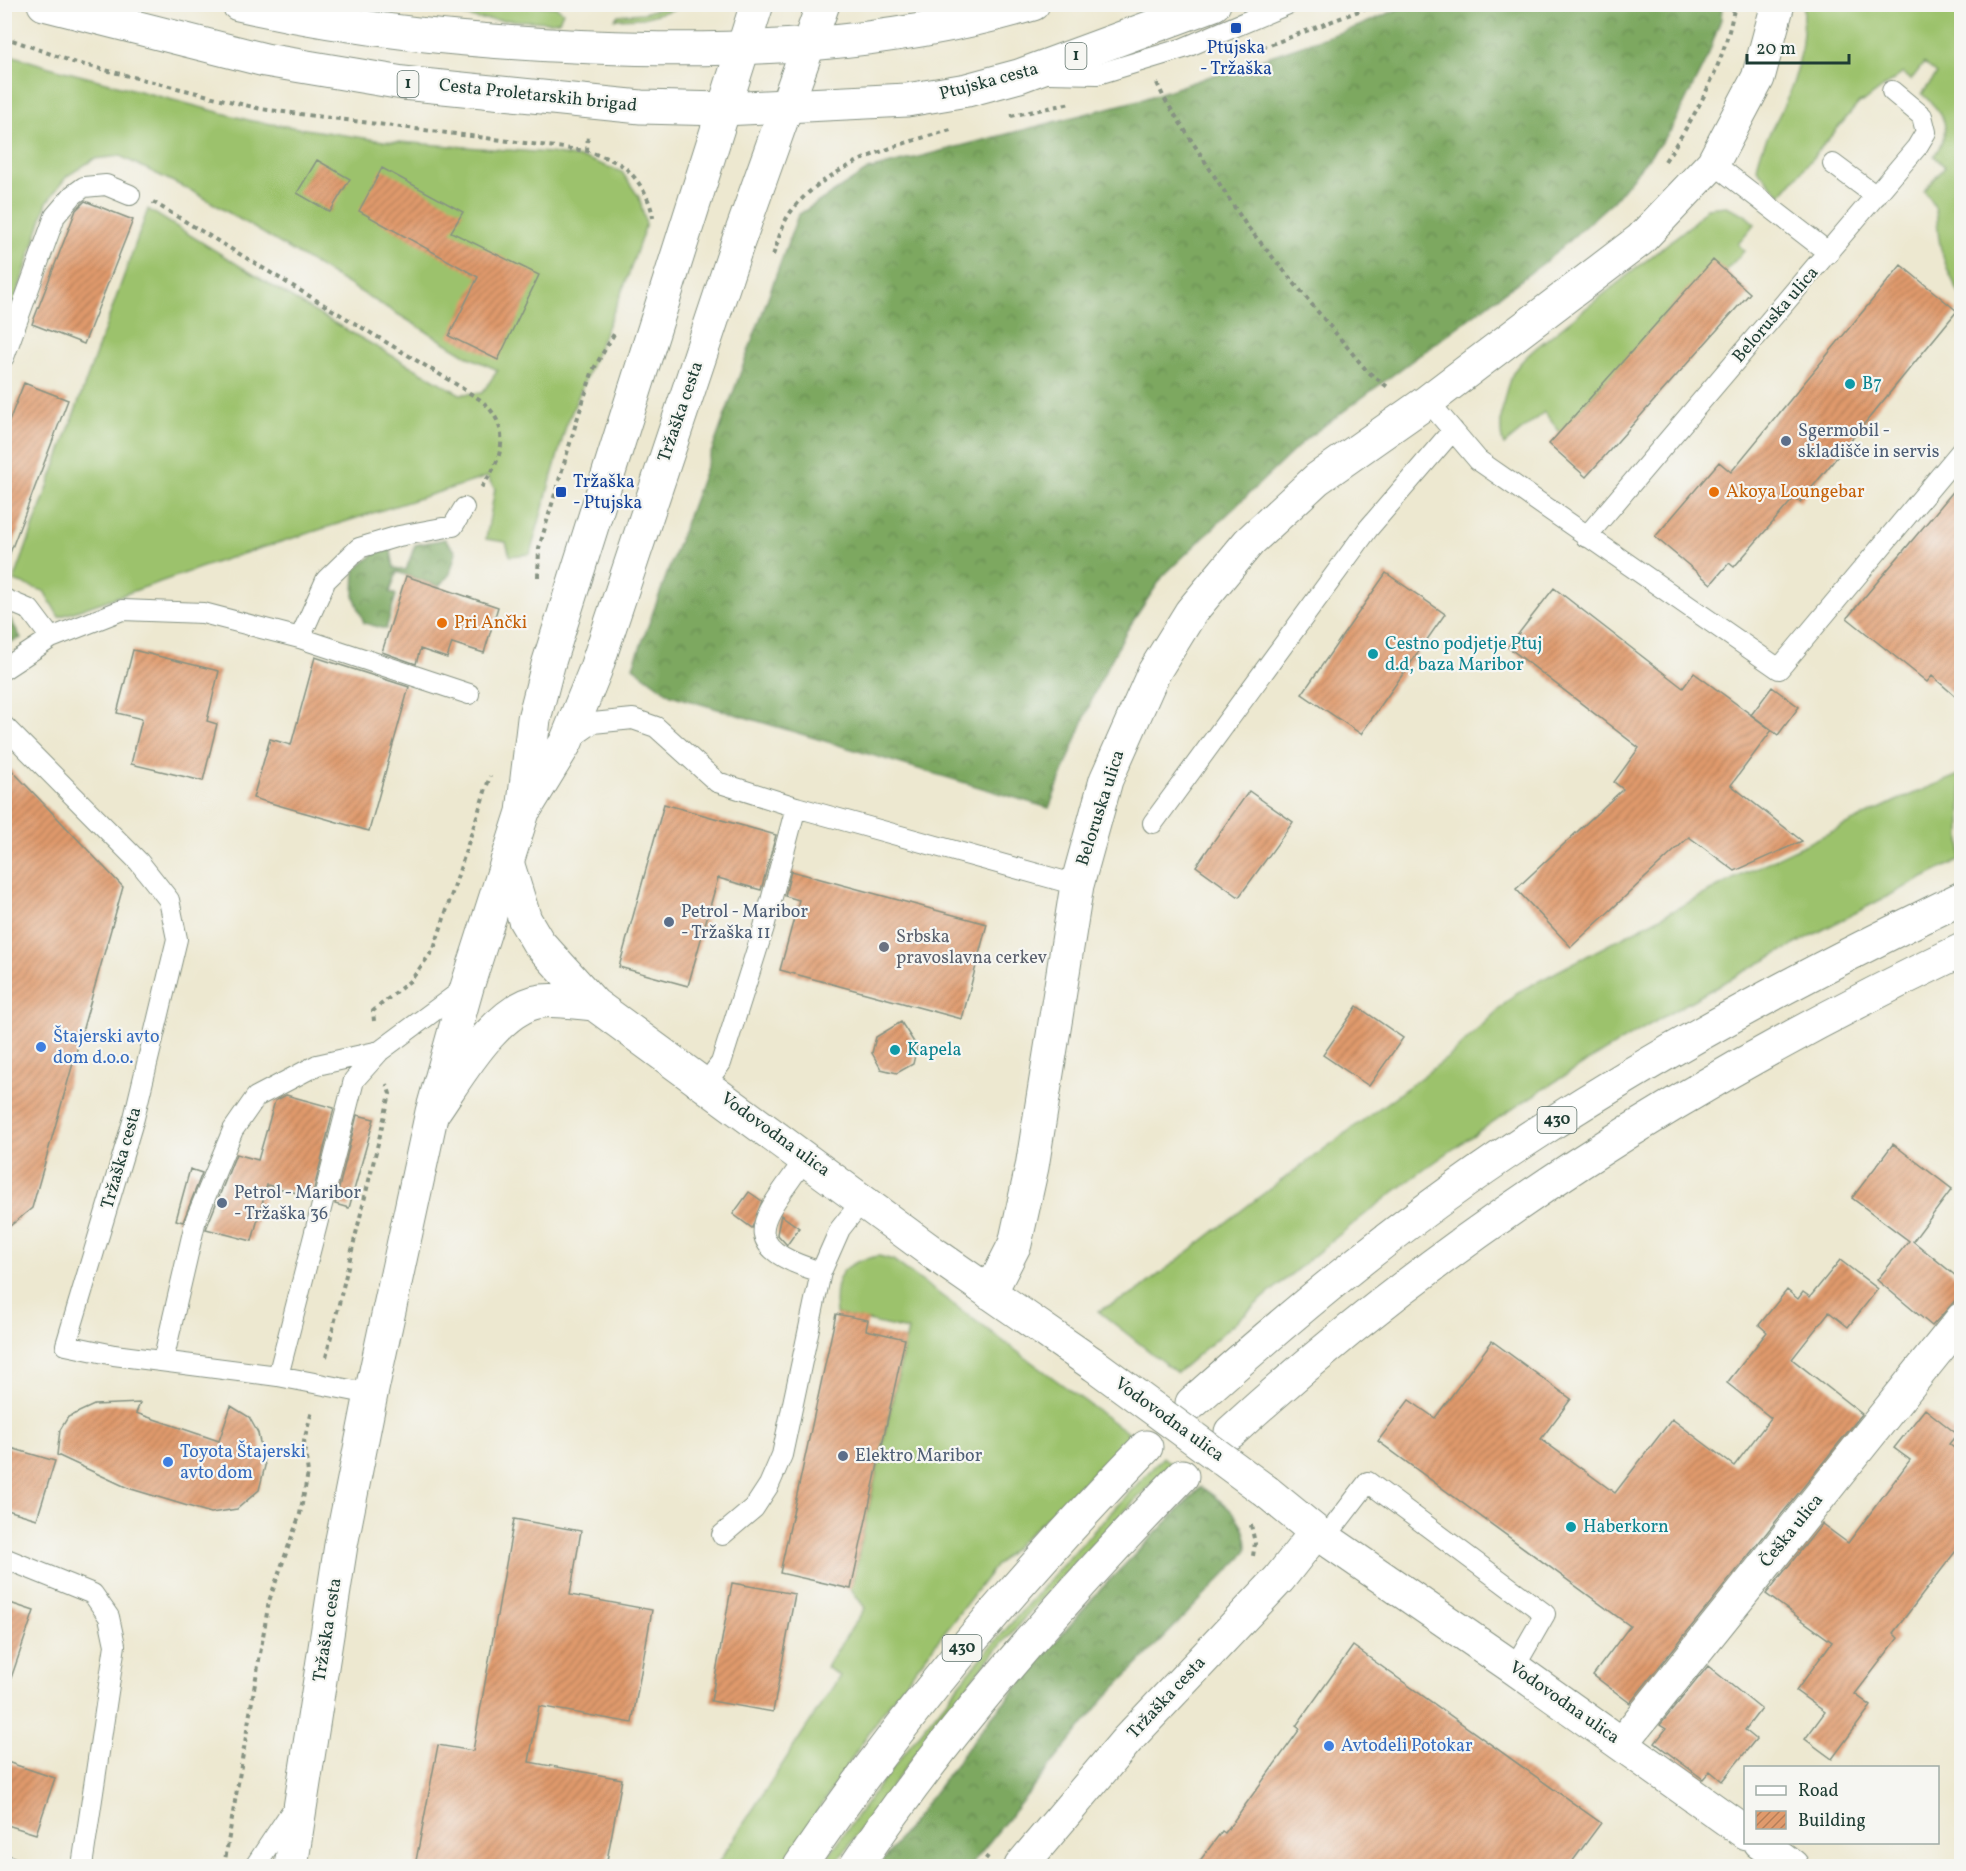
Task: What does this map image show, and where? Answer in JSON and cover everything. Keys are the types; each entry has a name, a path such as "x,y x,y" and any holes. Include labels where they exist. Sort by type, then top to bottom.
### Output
{"main road":[{"name":"Cesta Proletarskih brigad","path":"44,4 265,60 403,83 641,107 723,110 788,105"},
{"path":"238,4 317,22 411,35 529,44 672,50 809,43 922,31 959,24 1033,4"},
{"name":"Tržaška cesta","path":"291,1866 341,1545 432,1112 467,987 523,813 534,719 548,665 757,4"},
{"name":"Tržaška cesta","path":"523,813 566,742 595,671 737,245 823,4"},
{"name":"Ptujska cesta","path":"788,105 907,100 967,90 1031,72 1214,4"},
{"name":"Beloruska ulica","path":"990,1293 1015,1244 1032,1167 1077,885 1110,769 1154,672 1191,612 1249,542 1317,479 1428,401 1640,240 1713,163 1758,78 1776,6"},
{"name":"Vodovodna ulica","path":"507,862 525,920 538,942 594,1004 990,1293 1093,1364 1267,1492 1320,1535 1622,1743 1744,1832"},
{"name":"430","path":"1192,1403 1319,1293 1391,1236 1542,1129 1806,975 1962,898"},
{"name":"430","path":"1231,1432 1325,1348 1396,1292 1494,1219 1570,1167 1658,1112 1808,1027 1962,950"},
{"path":"432,1112 491,1033 514,1011 541,1001 594,1004"},
{"name":"Češka ulica","path":"1622,1743 1962,1319"},
{"name":"430","path":"800,1866 893,1735 950,1662 1071,1525 1146,1447"},
{"name":"430","path":"856,1866 894,1811 1000,1674 1061,1604 1182,1476"},
{"name":"Tržaška cesta","path":"1021,1866 1127,1740 1320,1535"},
{"path":"1762,1844 1792,1866"}],"lane":[{"path":"1031,72 1098,74 1184,48 1288,4"},
{"name":"Beloruska ulica","path":"1586,537 1829,253 1926,132 1923,116 1892,91"},
{"path":"1713,163 1829,253"},
{"path":"1833,164 1876,196"},
{"path":"4,357 55,216 73,195 84,187 106,185 130,195"},
{"path":"1428,401 1478,460 1779,669 1962,450"},
{"path":"1153,823 1368,529 1453,430"},
{"path":"300,638 326,580 359,548 399,536 453,526 464,508"},
{"path":"4,598 30,610 51,638"},
{"path":"4,669 51,638 122,610 203,613 300,638 470,694"},
{"path":"566,742 593,723 633,719 656,727 717,782 796,807 1077,885"},
{"name":"Tržaška cesta","path":"4,726 139,862 169,900 177,939 134,1118 66,1345 162,1361 278,1376 371,1394"},
{"path":"705,1084 721,1063 764,927 796,807"},
{"path":"278,1376 354,1080 380,1051 467,987"},
{"path":"162,1361 196,1219 233,1130 255,1097 317,1065 380,1051"},
{"path":"806,1157 764,1220 763,1238 772,1252 792,1264 821,1272"},
{"path":"722,1536 754,1508 769,1485 782,1455 821,1272 840,1229 863,1200"},
{"path":"1320,1535 1368,1482 1545,1614 1514,1668"},
{"path":"4,1558 93,1594 109,1617 115,1645 82,1866"},
{"path":"255,1866 302,1797"}],"path":[{"path":"4,37 73,62 261,110 587,151 620,164 637,181 652,209 653,219"},
{"path":"1157,82 1164,98 1246,225 1367,371 1393,390"},
{"path":"772,257 787,217 809,191 860,160 940,133"},
{"path":"130,195 155,202 459,386 489,407 501,427 500,452 495,470 464,508"},
{"path":"334,1329 390,1094"},
{"path":"224,1866 269,1601 300,1514 308,1473 304,1441"}],"green space":[{"path":"515,4 556,7 563,12 559,21 551,22 478,19 424,5"},
{"path":"1410,4 1722,5 1721,19 1708,56 1671,130 1613,201 1545,262 1305,440 1163,576 1127,630 1096,689 1049,808 671,695 633,667 798,215 868,170 1143,99 1359,26"},
{"path":"674,5 689,5 643,18 615,19 618,15 643,13"},
{"path":"1804,5 1961,5 1961,297 1942,254 1935,209 1924,191 1945,167 1934,156 1944,137 1945,129 1937,109 1922,94 1937,74 1924,63 1911,80 1903,73 1859,103 1781,195 1757,169 1764,144 1794,81 1802,44"},
{"path":"4,53 252,121 384,141 549,153 587,159 622,172 639,197 646,224 627,279 566,426 530,554 510,556 506,542 486,539 495,489 487,477 220,561 59,617 44,591 14,581 148,209 313,311 460,394 482,393 498,370 469,357 196,193 120,156 94,159 67,176 47,202 5,332"},
{"path":"1726,206 1744,214 1755,224 1738,244 1744,251 1725,271 1713,261 1560,432 1544,412 1504,445 1501,428 1503,405 1509,383 1521,362 1691,225 1707,208"},
{"path":"445,539 456,552 450,574 439,586 397,572 390,592 396,595 386,629 364,623 354,596 355,570 373,555 390,546 394,568 406,570 415,545"},
{"path":"4,617 10,618 21,638 5,644"},
{"path":"1961,774 1961,859 1704,994 1578,1067 1517,1106 1456,1147 1348,1228 1177,1373 1098,1311 1135,1293 1255,1200 1450,1056 1516,993 1737,877 1896,801"},
{"path":"879,1256 893,1260 1132,1436 996,1565 879,1717 782,1866 716,1866 840,1676 826,1667 865,1608 851,1589 908,1330 836,1314 835,1301 838,1281 842,1273 856,1262"},
{"path":"1163,1457 1171,1464 1085,1552 1022,1621 937,1726 834,1866 822,1866 887,1776 984,1654 1072,1554"},
{"path":"1201,1487 1226,1505 1239,1520 1246,1538 1247,1549 1242,1557 1104,1699 970,1866 879,1866 988,1721 1099,1591"}],"building":[{"path":"317,160 350,179 330,212 297,193"},
{"path":"382,168 463,212 451,232 539,275 498,360 449,336 478,277 359,211"},
{"path":"85,201 133,220 84,344 32,324 76,210"},
{"path":"1713,260 1750,293 1586,477 1549,444"},
{"name":"B7","path":"1901,265 1957,311 1800,502 1794,498 1734,567 1729,563 1711,584 1655,537 1719,462 1731,472"},
{"path":"24,383 68,400 7,561 4,561 4,434"},
{"path":"1962,481 1962,702 1932,676 1927,682 1847,618"},
{"name":"Cestno podjetje Ptuj d.d, baza Maribor","path":"1386,573 1445,614 1361,734 1302,694"},
{"name":"Pri Ančki","path":"406,576 498,607 484,653 452,643 447,658 420,649 416,664 382,652"},
{"path":"1554,588 1683,688 1694,673 1772,730 1731,785 1802,841 1735,871 1689,837 1571,947 1516,889 1623,789 1614,782 1639,748 1508,647"},
{"path":"133,650 219,671 207,721 217,724 203,781 131,764 142,719 117,713"},
{"path":"315,657 409,687 369,831 253,798 270,739 291,745"},
{"path":"1772,687 1799,707 1778,735 1751,715"},
{"name":"Štajerski avto dom d.o.o.","path":"4,762 123,887 32,1208 4,1231"},
{"path":"1249,791 1293,822 1239,897 1196,866"},
{"path":"664,804 776,835 761,890 718,878 688,986 619,967"},
{"name":"Srbska pravoslavna cerkev","path":"791,871 987,924 962,1019 780,970 799,900 785,896"},
{"path":"1357,1006 1403,1038 1369,1086 1323,1055"},
{"name":"Kapela","path":"901,1022 917,1047 913,1064 897,1073 881,1069 872,1053 876,1037"},
{"path":"286,1095 334,1108 312,1197 267,1185 252,1241 206,1229 236,1154 258,1160 275,1101"},
{"path":"357,1115 374,1119 349,1208 335,1204"},
{"path":"1893,1144 1952,1189 1913,1241 1962,1281 1962,1293 1932,1326 1877,1280 1909,1241 1852,1198"},
{"path":"190,1169 202,1173 183,1222 176,1220"},
{"path":"749,1192 762,1201 752,1228 733,1214"},
{"path":"781,1215 799,1228 787,1245 777,1234"},
{"path":"1840,1260 1878,1289 1848,1327 1829,1312 1792,1359 1862,1414 1630,1703 1593,1675 1630,1626 1378,1441 1409,1400 1435,1418 1492,1341 1571,1399 1541,1439 1615,1493 1672,1419 1734,1466 1771,1418 1727,1383 1767,1332 1759,1325 1787,1290 1798,1299 1803,1292 1810,1297"},
{"name":"Elektro Maribor","path":"836,1314 868,1320 866,1330 905,1339 851,1589 780,1573"},
{"name":"Toyota Štajerski avto dom","path":"140,1403 136,1413 219,1441 231,1406 249,1417 258,1433 265,1466 259,1490 237,1509 211,1513 128,1488 57,1455 60,1430 68,1417 94,1405"},
{"path":"1925,1409 1957,1434 1949,1444 1962,1454 1962,1543 1893,1633 1898,1638 1855,1694 1871,1706 1832,1759 1805,1739 1825,1712 1796,1691 1832,1642 1766,1594 1822,1524 1848,1543 1910,1460 1894,1448"},
{"path":"4,1446 55,1461 37,1519 4,1509"},
{"path":"514,1519 581,1531 570,1595 652,1610 632,1723 539,1706 529,1762 622,1779 606,1866 415,1866 438,1745 473,1751"},
{"path":"732,1583 795,1594 773,1712 711,1701"},
{"path":"4,1601 34,1611 9,1684 4,1683"},
{"path":"1353,1646 1601,1823 1569,1866 1196,1866 1222,1831 1225,1833 1300,1729 1296,1726"},
{"path":"1708,1666 1761,1709 1745,1730 1756,1739 1722,1781 1710,1771 1703,1779 1655,1743 1666,1729 1660,1725"},
{"path":"4,1761 55,1778 36,1834 4,1824"}],"place":[{"name":"Ptujska - Tržaška","path":"1236,28"},
{"name":"B7","path":"1850,384"},
{"name":"Sgermobil - skladišče in servis","path":"1786,441"},
{"name":"Tržaška - Ptujska","path":"561,492"},
{"name":"Akoya Loungebar","path":"1714,492"},
{"name":"Pri Ančki","path":"442,623"},
{"name":"Cestno podjetje Ptuj d.d, baza Maribor","path":"1373,654"},
{"name":"Petrol - Maribor - Tržaška 11","path":"669,922"},
{"name":"Srbska pravoslavna cerkev","path":"884,947"},
{"name":"Štajerski avto dom d.o.o.","path":"41,1047"},
{"name":"Kapela","path":"895,1050"},
{"name":"Petrol - Maribor - Tržaška 36","path":"222,1203"},
{"name":"Elektro Maribor","path":"843,1456"},
{"name":"Toyota Štajerski avto dom","path":"168,1462"},
{"name":"Haberkorn","path":"1571,1527"},
{"name":"Avtodeli Potokar","path":"1329,1746"}]}
